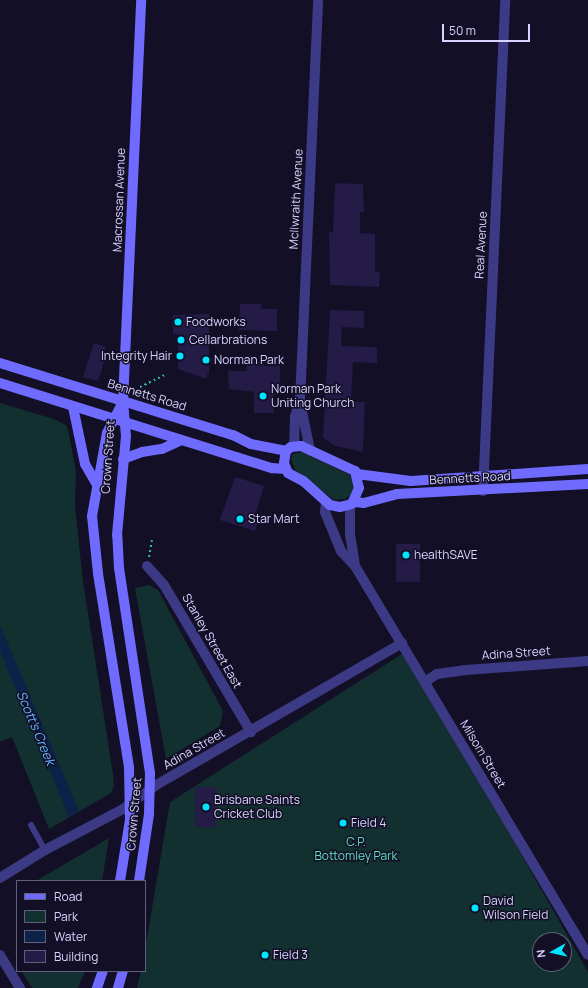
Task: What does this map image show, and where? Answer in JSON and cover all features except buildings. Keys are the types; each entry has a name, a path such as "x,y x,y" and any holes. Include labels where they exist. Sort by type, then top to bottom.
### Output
{"main road":[{"name":"Macrossan Avenue","path":"123,401 141,0"},
{"name":"Bennetts Road","path":"0,363 232,435 251,444 310,450 351,468 357,474 411,481 588,469"},
{"path":"0,383 272,468 285,468 291,475 309,485 326,502"},
{"name":"Crown Street","path":"120,880 130,804 129,767 94,539 92,516 96,484 112,419 123,401"},
{"name":"Crown Street","path":"123,401 126,423 118,503 119,568 147,747 151,789 139,880"},
{"path":"73,407 85,464 96,484"},
{"path":"123,459 142,452 162,449 181,440"},
{"path":"285,468 290,449"},
{"path":"352,503 359,488 357,474"},
{"name":"Bennetts Road","path":"326,502 340,507 352,503 364,503 397,494 483,491 588,484"},
{"path":"97,988 103,972"},
{"path":"118,988 123,972"}],"street":[{"name":"McIlwraith Avenue","path":"290,449 295,417 300,400 318,0"},
{"name":"Real Avenue","path":"483,491 505,0"},
{"name":"McIlwraith Avenue","path":"300,400 310,450"},
{"name":"Milsom Street","path":"326,502 325,512 333,536 341,551 356,566 588,955"},
{"name":"Milsom Street","path":"352,503 350,534 356,566"},
{"name":"Stanley Street East","path":"147,566 164,585 251,732"},
{"name":"Adina Street","path":"0,878 45,850 130,804 151,789 402,643"},
{"name":"Adina Street","path":"425,682 437,674 466,670 588,661"},
{"path":"0,955 20,988"}],"lane":[{"path":"31,825 45,850"}],"path":[{"path":"140,387 167,374"},
{"path":"147,566 152,540"}],"green space":[{"path":"0,403 54,419 66,425 68,430 76,471 75,506 83,581 113,774 114,786 111,793 49,829 12,737 0,742"},
{"path":"302,452 350,475 355,486 352,494 345,499 334,500 295,470 291,458 293,454"},
{"path":"149,585 158,590 223,711 220,726 166,759 135,588"},
{"name":"C.P. Bottomley Park","path":"402,654 520,852 565,932 532,932 532,972 572,972 572,944 588,972 588,988 137,988 141,972 146,972 146,943 170,802"},
{"path":"109,838 102,880 38,880"},
{"path":"22,972 85,972 78,988 32,988"}],"water":[{"name":"Scott's Creek","path":"0,625 79,811 69,817 0,651"}],"place":[{"name":"Foodworks","path":"178,322"},
{"name":"Cellarbrations","path":"181,340"},
{"name":"Integrity Hair","path":"180,356"},
{"name":"Norman Park","path":"206,360"},
{"name":"Norman Park Uniting Church","path":"263,396"},
{"name":"Star Mart","path":"240,519"},
{"name":"healthSAVE","path":"406,555"},
{"name":"Brisbane Saints Cricket Club","path":"206,807"},
{"name":"Field 4","path":"343,823"},
{"name":"David Wilson Field","path":"475,908"},
{"name":"Field 3","path":"265,955"}]}
